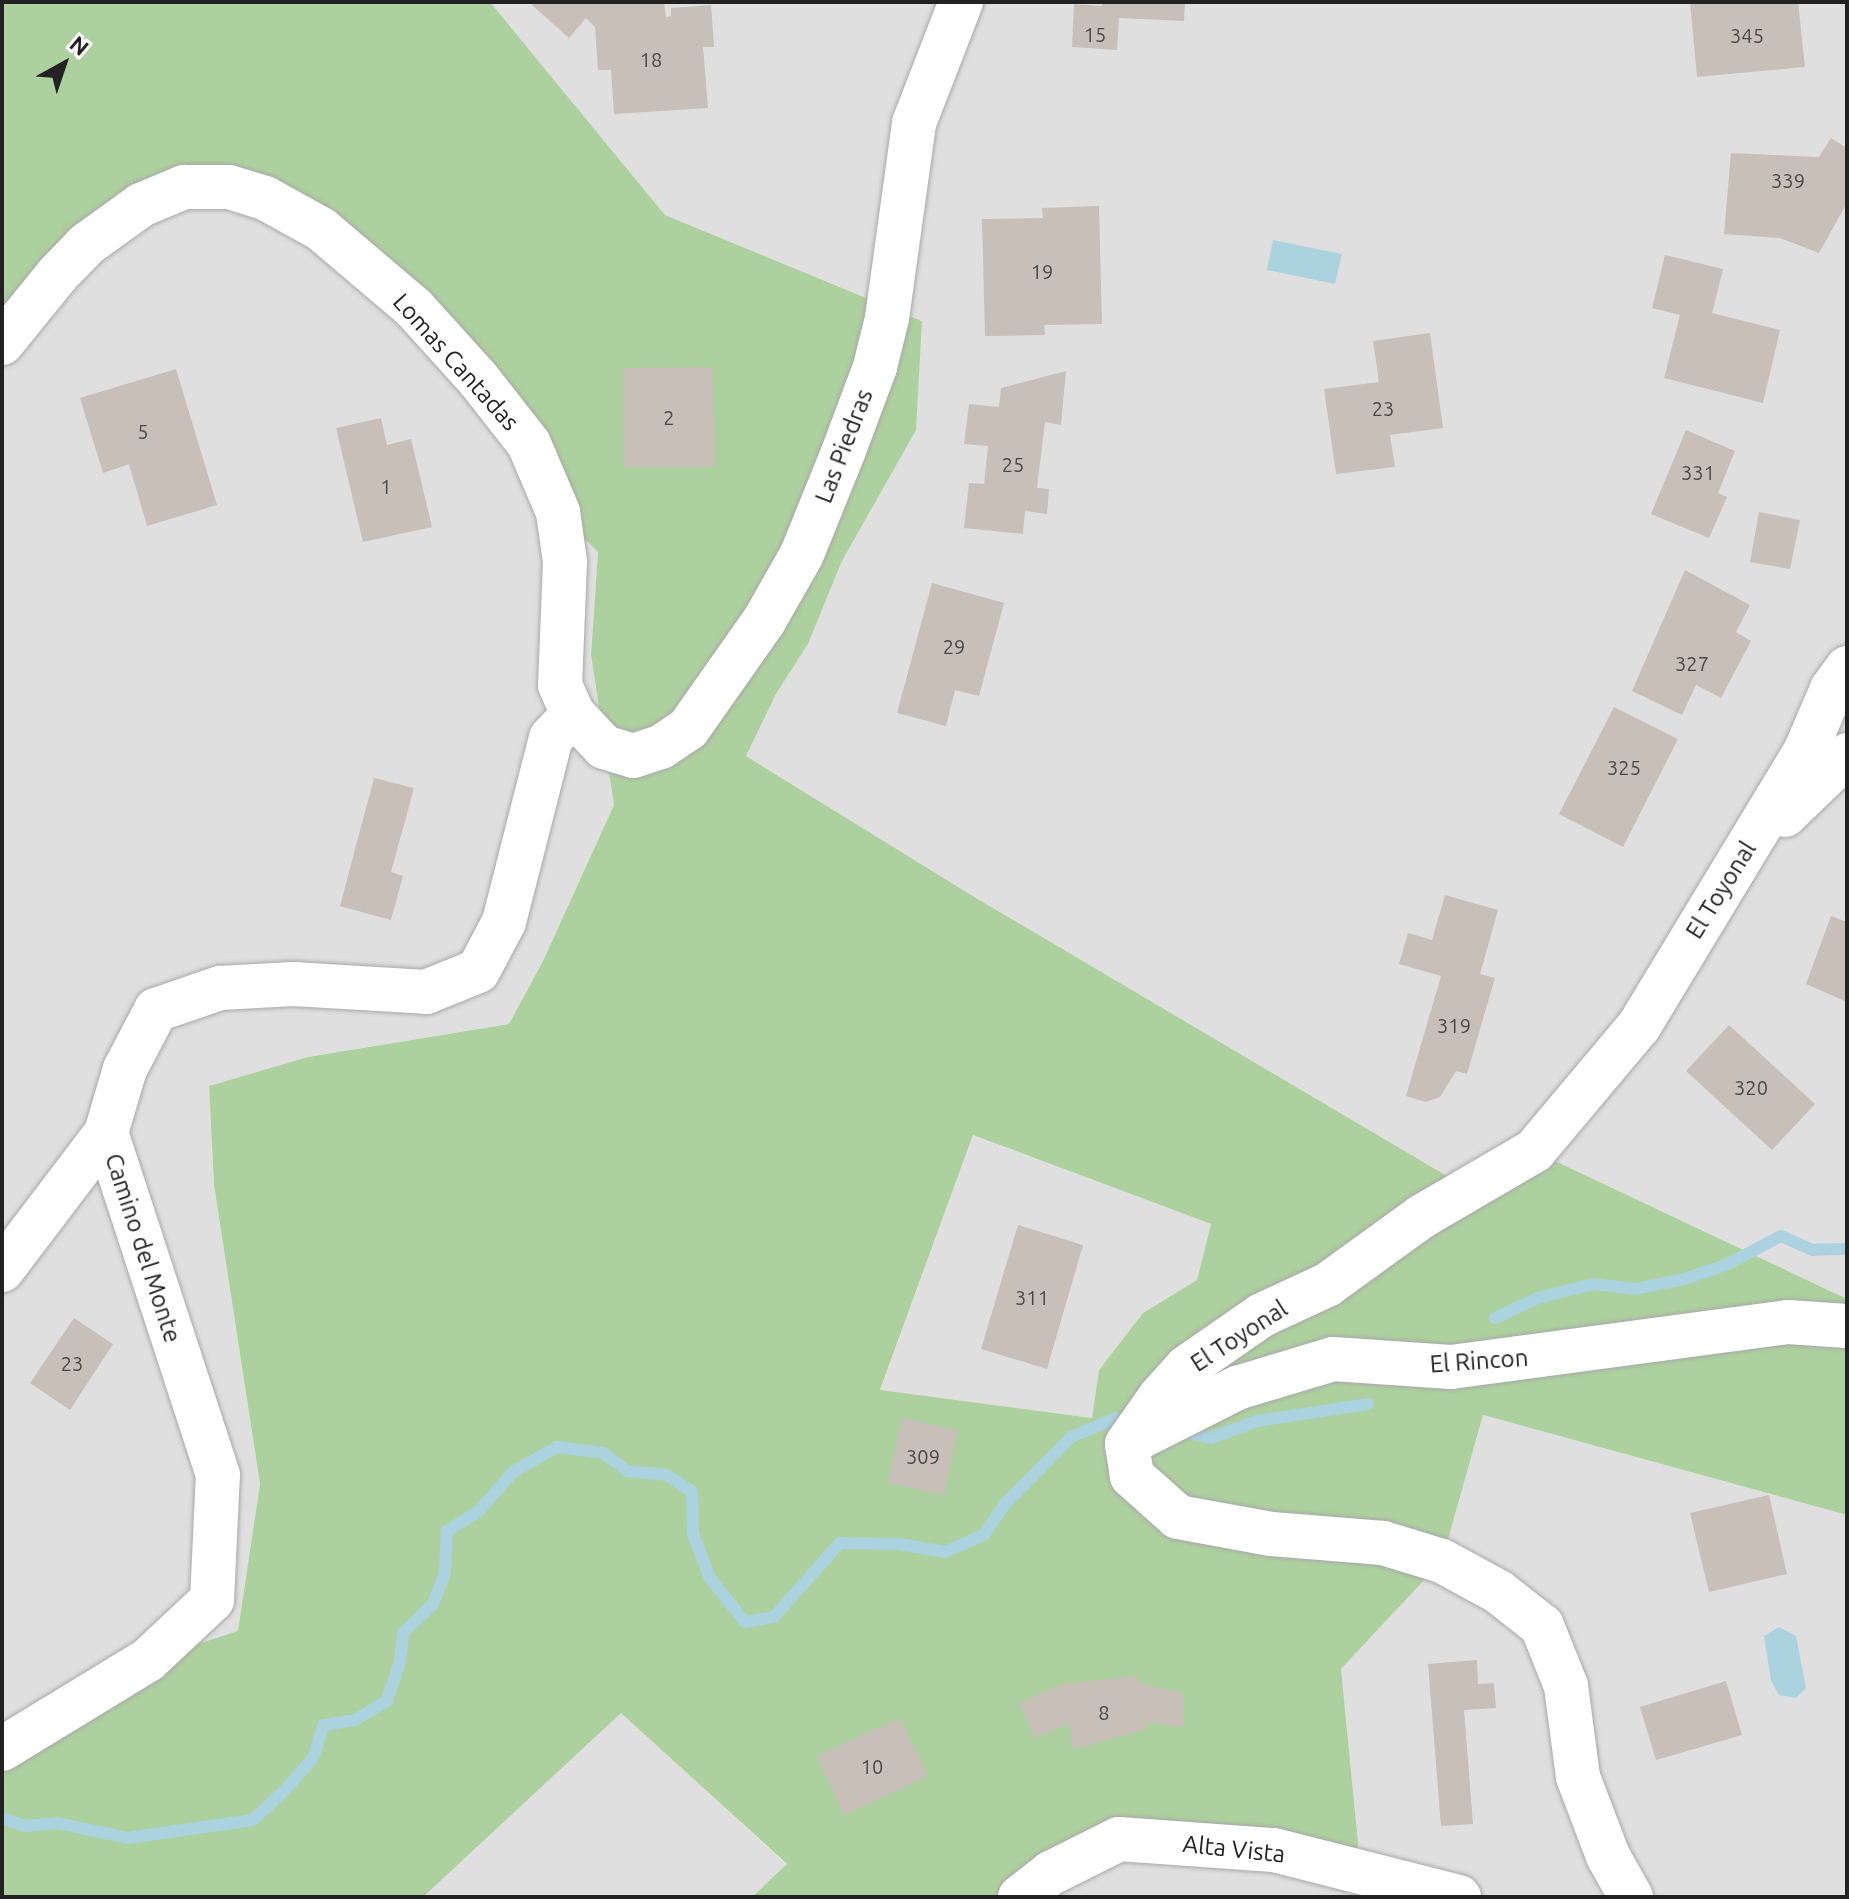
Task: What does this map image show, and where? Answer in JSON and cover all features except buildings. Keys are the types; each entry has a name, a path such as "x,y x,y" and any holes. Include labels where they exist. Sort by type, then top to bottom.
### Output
{"street":[{"name":"Las Piedras","path":"573,714 604,747 633,756 661,747 688,729 729,675 802,554 875,367 887,318 914,123 961,2"},
{"name":"Lomas Cantadas","path":"2,343 87,244 141,205 184,187 229,187 253,194 321,229 414,308 479,380 529,444 558,512 565,562 560,685 573,714"},
{"name":"El Toyonal","path":"1127,1444 1160,1397 1187,1367 1262,1315 1327,1285 1421,1217 1534,1151 1639,1026 1805,752 1832,689 1847,668"},
{"name":"Camino del Monte","path":"2,1749 148,1660 212,1600 218,1475 106,1133 125,1069 156,1010 220,988 293,984 426,992 478,971 504,922 551,738 573,714"},
{"path":"1746,853 1847,755"},
{"path":"2,1270 106,1133"},
{"name":"El Rincon","path":"1127,1444 1237,1388 1333,1359 1451,1367 1788,1322 1847,1326"},
{"path":"1127,1444 1132,1476 1178,1517 1271,1534 1383,1543 1398,1547 1442,1561 1499,1592 1542,1626 1566,1686 1578,1777 1608,1856 1631,1897"},
{"name":"Alta Vista","path":"1020,1897 1051,1873 1119,1839 1274,1850 1459,1897"}],"shaded area":[{"path":"490,2 1847,2 1847,1299 1534,1151 1469,1189 976,898 746,756 776,694 808,644 842,561 915,430 922,321 665,215"},
{"path":"229,187 414,308 558,512 598,552 591,655 614,805 543,961 509,1024 308,1057 209,1086 214,1185 260,1484 238,1632 148,1660 2,1749 2,343 87,244"},
{"path":"973,1135 1211,1224 1197,1280 1143,1313 1099,1370 1093,1418 880,1391"},
{"path":"1483,1415 1847,1515 1847,1897 1027,1897 1119,1839 1361,1871 1341,1669 1442,1561"},
{"path":"621,1712 787,1865 752,1897 423,1897"}],"green space":[{"path":"2,2 490,2 665,215 922,321 916,430 842,561 808,644 776,694 746,756 976,898 1469,1189 1534,1151 1847,1299 1847,1515 1483,1415 1442,1561 1341,1669 1361,1872 1119,1839 1027,1897 752,1897 787,1864 621,1713 423,1897 2,1897 2,1749 148,1660 238,1631 260,1484 214,1185 209,1086 308,1057 509,1024 543,961 614,805 591,655 598,552 558,512 529,444 321,229 184,187 2,343","holes":["973,1135 1211,1224 1197,1280 1143,1313 1099,1370 1092,1418 880,1390"]}],"water":[{"path":"1273,240 1342,254 1335,284 1267,270"},
{"path":"1779,1627 1796,1636 1806,1688 1796,1698 1779,1695 1771,1681 1764,1636"}],"waterway":[{"path":"1495,1318 1538,1298 1594,1284 1636,1289 1684,1279 1726,1265 1781,1236 1813,1250 1847,1249"},
{"path":"1181,1431 1211,1438 1257,1421 1368,1404"},
{"path":"2,1818 25,1826 57,1823 128,1838 253,1820 313,1758 324,1725 355,1720 387,1701 400,1662 403,1633 433,1604 445,1572 447,1531 479,1511 513,1472 557,1447 603,1453 628,1471 667,1475 692,1492 693,1534 710,1578 745,1622 774,1617 840,1543 899,1544 945,1552 984,1535 1004,1505 1071,1437 1116,1418 1132,1421"}]}
